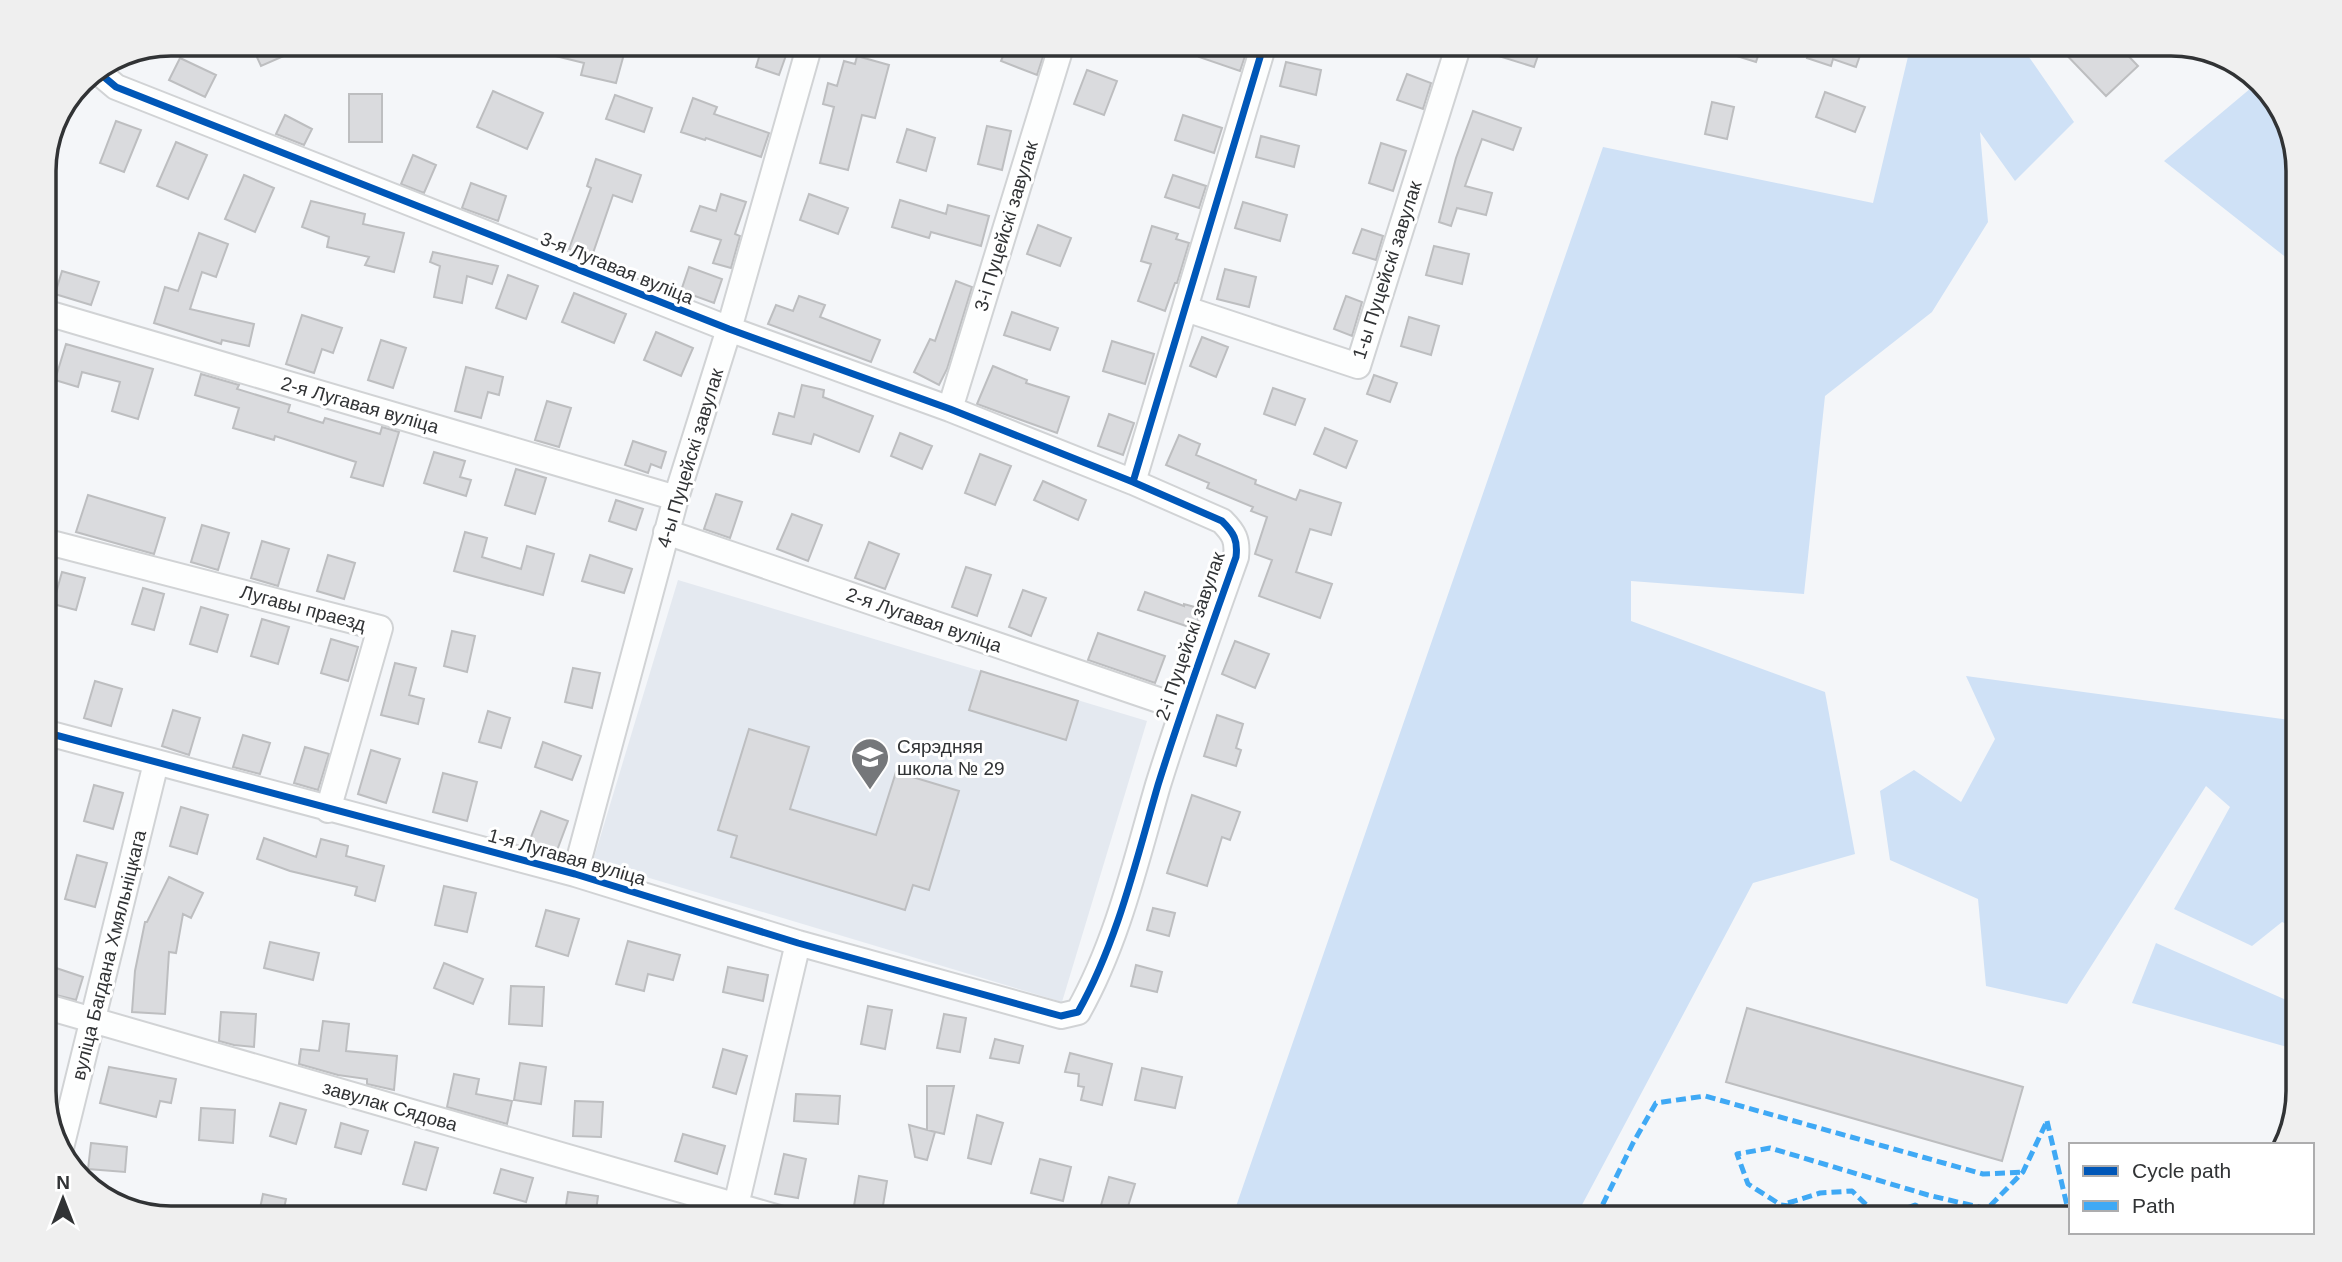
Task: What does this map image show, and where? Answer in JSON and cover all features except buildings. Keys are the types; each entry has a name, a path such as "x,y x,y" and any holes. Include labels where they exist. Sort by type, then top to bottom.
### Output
{"street":[{"name":"4-ы Пуцейскі завулак","path":"575,874 666,533 729,329 807,56"},
{"name":"3-і Пуцейскі завулак","path":"950,409 1058,56"},
{"path":"1133,482 1260,56"},
{"name":"1-ы Пуцейскі завулак","path":"1186,309 1358,366 1455,56"},
{"name":"3-я Лугавая вуліца","path":"105,77 116,87 729,329 950,409 1133,482"},
{"name":"2-я Лугавая вуліца","path":"56,316 676,498"},
{"name":"2-і Пуцейскі завулак","path":"1078,1012 1094,985 1118,917 1182,708 1236,557 1237,543 1233,532 1222,521 1133,482"},
{"name":"2-я Лугавая вуліца","path":"666,533 1182,708"},
{"name":"Лугавы праезд","path":"56,544 380,628 328,810"},
{"name":"1-я Лугавая вуліца","path":"56,735 575,874 798,943 1061,1016 1078,1012"},
{"name":"вуліца Багдана Хмяльніцкага","path":"65,1134 156,763"},
{"path":"735,1206 798,943"},
{"name":"завулак Сядова","path":"56,1009 714,1206"}],"shaded area":[{"path":"1908,56 2028,56 2074,122 2015,181 1980,132 1988,222 1932,312 1825,396 1804,594 1631,581 1631,621 1825,692 1855,854 1753,883 1581,1206 1236,1206 1603,147 1873,203"},
{"path":"2250,88 2267,107 2284,149 2286,258 2164,161"},
{"name":"Сярэдняя школа № 29","path":"678,580 1147,721 1062,1002 593,861"},
{"path":"1966,676 2286,719 2286,924 2282,922 2252,946 2174,909 2230,807 2206,786 2067,1004 1986,986 1978,899 1890,860 1880,791 1914,770 1961,802 1995,739"},
{"path":"2156,943 2286,1000 2286,1047 2132,1003"}],"marked path":[{"path":"1602,1206 1656,1103 1705,1096 1983,1174 2023,1172"},
{"path":"2047,1121 2067,1206"},
{"path":"1990,1206 2023,1172 2047,1121"},
{"path":"1789,1206 1781,1205 1748,1184 1737,1154 1770,1148 1974,1206"},
{"path":"1788,1203 1820,1193 1852,1191 1868,1206"},
{"path":"1912,1206 1917,1206"}],"cycle path":[{"path":"56,735 575,874 798,943 1061,1016 1078,1012 1115,930 1167,756 1236,557 1234,537 1222,521 1133,482 1260,56"},
{"path":"105,77 116,87 729,329 950,409 1133,482"}],"place":[{"name":"Сярэдняя школа № 29","path":"870,791"}]}
